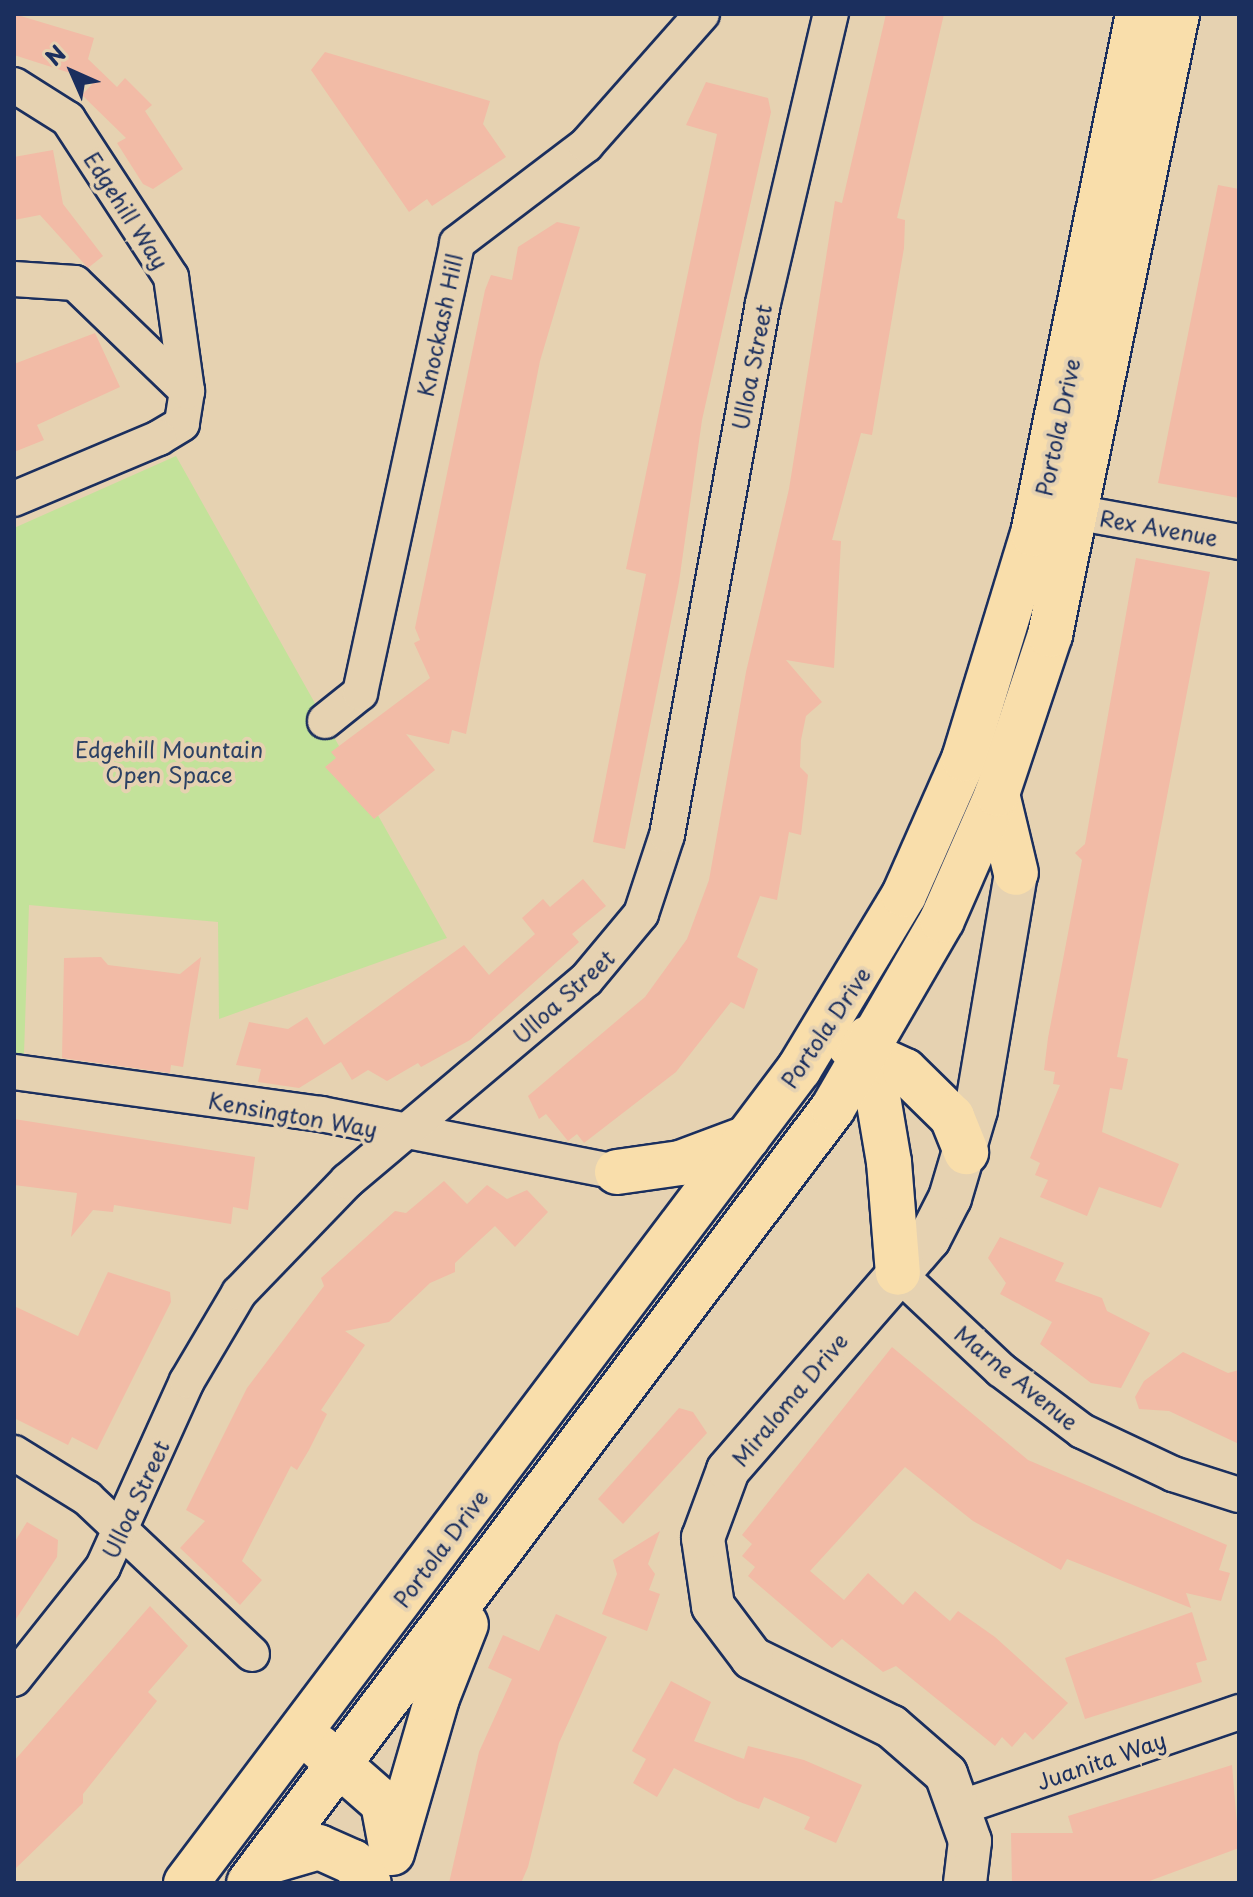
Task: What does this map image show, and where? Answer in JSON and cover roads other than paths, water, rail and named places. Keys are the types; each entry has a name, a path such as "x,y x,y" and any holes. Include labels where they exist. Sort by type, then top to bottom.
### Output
{"main road":[{"name":"Portola Drive","path":"186,1883 799,1069 867,964 964,759 1033,534 1138,14"},
{"name":"Portola Drive","path":"256,1873 506,1547 833,1108 942,920 997,794 1080,513 1177,14"},
{"path":"997,794 1016,873"},
{"path":"867,964 868,1049 889,1162 898,1273"},
{"path":"799,1069 826,1049 868,1049 936,1101 966,1152"},
{"path":"617,1172 680,1163 747,1138"},
{"path":"617,1172 643,1179 666,1203 671,1235 663,1249"},
{"path":"382,1873 456,1645 506,1547"},
{"path":"299,1732 341,1763 383,1803 382,1873"},
{"path":"256,1873 319,1847 382,1873"}],"street":[{"name":"Knockash Hill","path":"325,721 360,693 457,243 586,145 702,14"},
{"name":"Ulloa Street","path":"14,1679 82,1601 123,1530 187,1381 239,1293 307,1219 615,951 658,874 763,303 831,14"},
{"name":"Edgehill Way","path":"14,85 68,119 171,277 187,391 182,424 159,438 14,499"},
{"path":"14,279 75,283 187,391"},
{"name":"Rex Avenue","path":"1080,513 1239,542"},
{"path":"966,1152 1016,873"},
{"name":"Kensington Way","path":"14,1072 321,1114 402,1135 617,1172"},
{"name":"Miraloma Drive","path":"965,1883 970,1841 962,1807 946,1774 903,1734 752,1658 713,1606 704,1574 711,1504 728,1470 929,1239 966,1152"},
{"name":"Marne Avenue","path":"898,1273 1001,1370 1082,1431 1239,1495"},
{"path":"14,1453 123,1530 252,1654"},
{"name":"Juanita Way","path":"962,1807 1239,1712"}],"park label":[{"name":"Edgehill Mountain Open Space","path":"169,760"}]}
